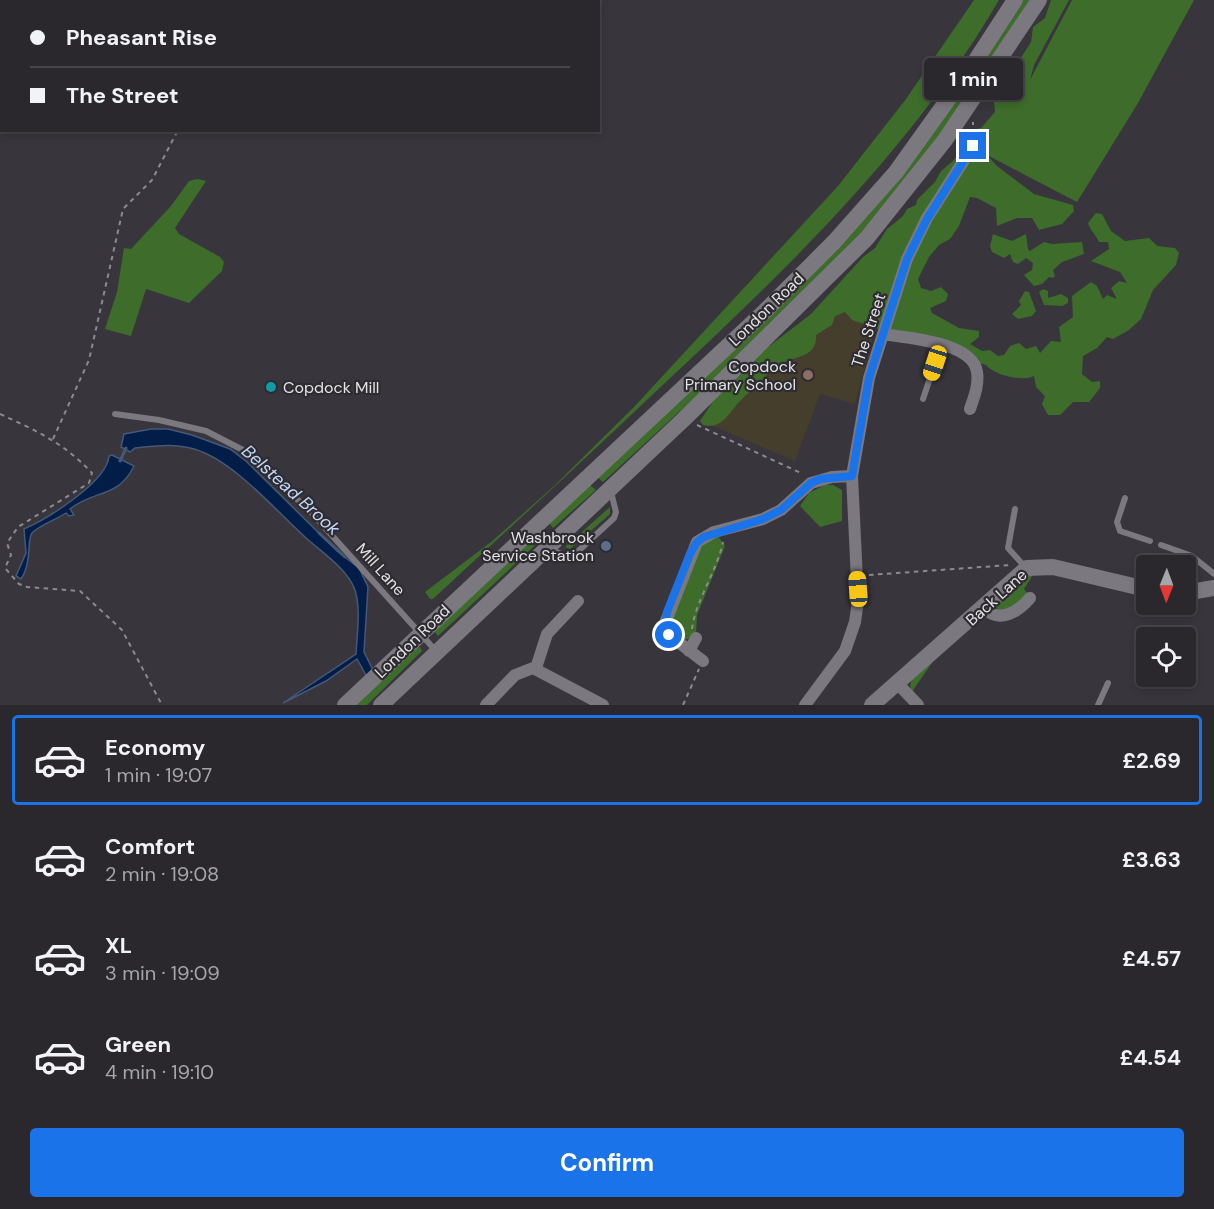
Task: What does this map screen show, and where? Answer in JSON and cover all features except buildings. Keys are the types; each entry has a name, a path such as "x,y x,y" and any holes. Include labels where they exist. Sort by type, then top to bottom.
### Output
{"street":[{"name":"London Road","path":"345,705 732,342 834,242 896,172 972,66 1015,0"},
{"name":"London Road","path":"381,705 684,419 867,238 945,140 1039,0"},
{"name":"The Street","path":"805,705 849,642 857,611 852,476 862,408 883,334 907,259 927,219 973,146"},
{"path":"883,334 941,345 962,352 976,367 977,384 970,409"},
{"path":"702,661 693,644 669,635 666,621 667,612 697,542 720,531 763,519 781,510 811,483 820,479 852,476"},
{"name":"Back Lane","path":"872,705 1027,568 1053,567 1136,587"},
{"path":"1196,591 1214,588"},
{"path":"984,608 991,614 1007,615 1030,598"},
{"path":"536,668 547,634 578,601"},
{"path":"486,705 520,671 536,668 602,705"},
{"path":"897,683 918,705"}],"lane":[{"path":"923,399 941,345"},
{"name":"Mill Lane","path":"115,414 159,420 206,431 252,457 309,510 436,651"},
{"path":"546,548 565,555 575,555 616,512 610,488"},
{"path":"1125,498 1118,518 1120,531 1150,541"},
{"path":"1015,509 1008,548 1027,568"},
{"path":"1161,544 1192,556 1214,574"},
{"path":"1098,705 1108,683"}],"path":[{"path":"53,438 89,360 123,209 152,180 177,132"},
{"path":"0,414 53,438 76,456 92,473 89,483 18,527 7,543 11,555 4,568 19,584 80,591 123,630 162,705"},
{"path":"684,419 806,475 811,483"},
{"path":"693,644 694,616 704,597 723,543 720,531"},
{"path":"857,576 1018,565 1027,568"},
{"path":"682,705 702,661"}],"shaded area":[{"name":"Copdock Primary School","path":"881,307 855,404 820,394 795,461 704,422 826,312"}],"green space":[{"path":"974,0 999,0 965,54 928,106 847,203 713,338 433,599 430,599 425,592 491,542 553,487 634,407 838,186 906,99"},
{"path":"1021,0 1031,0 942,133 883,208 817,280 711,382 603,482 597,477 879,202"},
{"path":"1051,0 1069,0 1034,65 1030,80 1072,0 1194,0 1138,103 1077,202 987,155 997,166 1034,194 1073,205 1074,211 1062,224 1039,230 1032,218 1017,218 997,226 996,208 977,198 970,197 959,226 950,239 939,245 929,257 918,279 921,288 931,291 941,287 948,294 946,301 930,308 932,313 959,328 979,331 979,337 970,344 982,351 990,350 998,356 1004,355 1010,346 1019,343 1026,349 1036,346 1040,353 1051,341 1061,342 1059,327 1073,317 1072,296 1091,282 1097,286 1103,299 1107,295 1117,299 1111,288 1119,281 1127,283 1120,272 1091,261 1109,249 1108,242 1099,242 1088,223 1096,213 1102,214 1111,231 1125,241 1149,238 1157,246 1175,248 1179,253 1176,265 1153,290 1141,319 1129,330 1113,339 1107,337 1097,348 1083,356 1082,374 1092,382 1100,381 1100,388 1089,402 1073,402 1060,415 1048,415 1042,404 1045,396 1036,387 1034,376 1016,378 995,372 986,365 852,320 845,312 835,316 832,325 816,335 812,349 773,369 721,423 703,425 700,421 718,394 759,354 811,314 863,257 875,248 887,229 903,216 907,209 916,205 917,200 935,182 941,171 954,160 965,143 969,131 981,128 995,112 994,100 1031,42 1033,27 1045,18"},
{"path":"198,179 206,181 175,228 179,234 220,257 224,262 222,271 189,303 146,289 131,336 105,329 117,292 124,248 131,249 171,206 189,181"},
{"path":"993,234 1012,241 1026,234 1030,251 1044,242 1052,244 1082,242 1084,254 1062,262 1053,270 1055,276 1053,278 1049,277 1042,284 1034,286 1024,275 1032,270 1033,263 1026,258 1018,264 1013,262 1010,254 1004,258 992,252 990,246"},
{"path":"1043,289 1048,291 1048,298 1061,294 1068,298 1068,303 1062,306 1044,305 1039,292"},
{"path":"1025,291 1029,292 1036,311 1032,316 1018,319 1012,314 1021,305 1019,301"},
{"path":"590,485 596,490 553,528 549,523"},
{"path":"825,485 833,485 842,490 842,521 820,527 800,506 809,493"},
{"path":"610,507 610,514 570,549 565,547"},
{"path":"539,530 545,536 438,636 433,630"},
{"path":"718,536 725,546 697,615 696,635 683,641 674,633 670,620 697,551 707,541"},
{"path":"1034,573 1024,589 1030,596 1006,612 997,609 993,602"},
{"path":"418,644 422,651 367,705 355,705"},
{"path":"934,660 911,693 913,678"}],"water":[{"path":"151,429 168,429 192,435 230,449 247,462 337,551 359,568 368,587 364,652 378,680 372,686 357,659 326,681 283,703 356,654 358,605 355,590 346,575 333,561 253,487 224,464 194,449 179,446 135,448 130,452 121,447 124,434"},
{"path":"112,455 134,466 128,476 113,489 70,509 74,515 69,516 66,513 32,533 27,566 21,579 16,576 26,553 24,529 74,499 98,477 106,466 109,456"}],"waterway":[{"name":"Belstead Brook","path":"120,461 126,448"},
{"name":"Belstead Brook","path":"319,533 345,557"}],"place":[{"name":"Copdock Primary School","path":"808,375"},
{"name":"Copdock Mill","path":"271,387"},
{"name":"Washbrook Service Station","path":"606,546"}],"route":[{"path":"669,635 667,612 697,542 714,532 763,519 781,510 795,500 811,483 820,479 852,476 855,448 869,378 907,259 927,219 973,146"}]}
